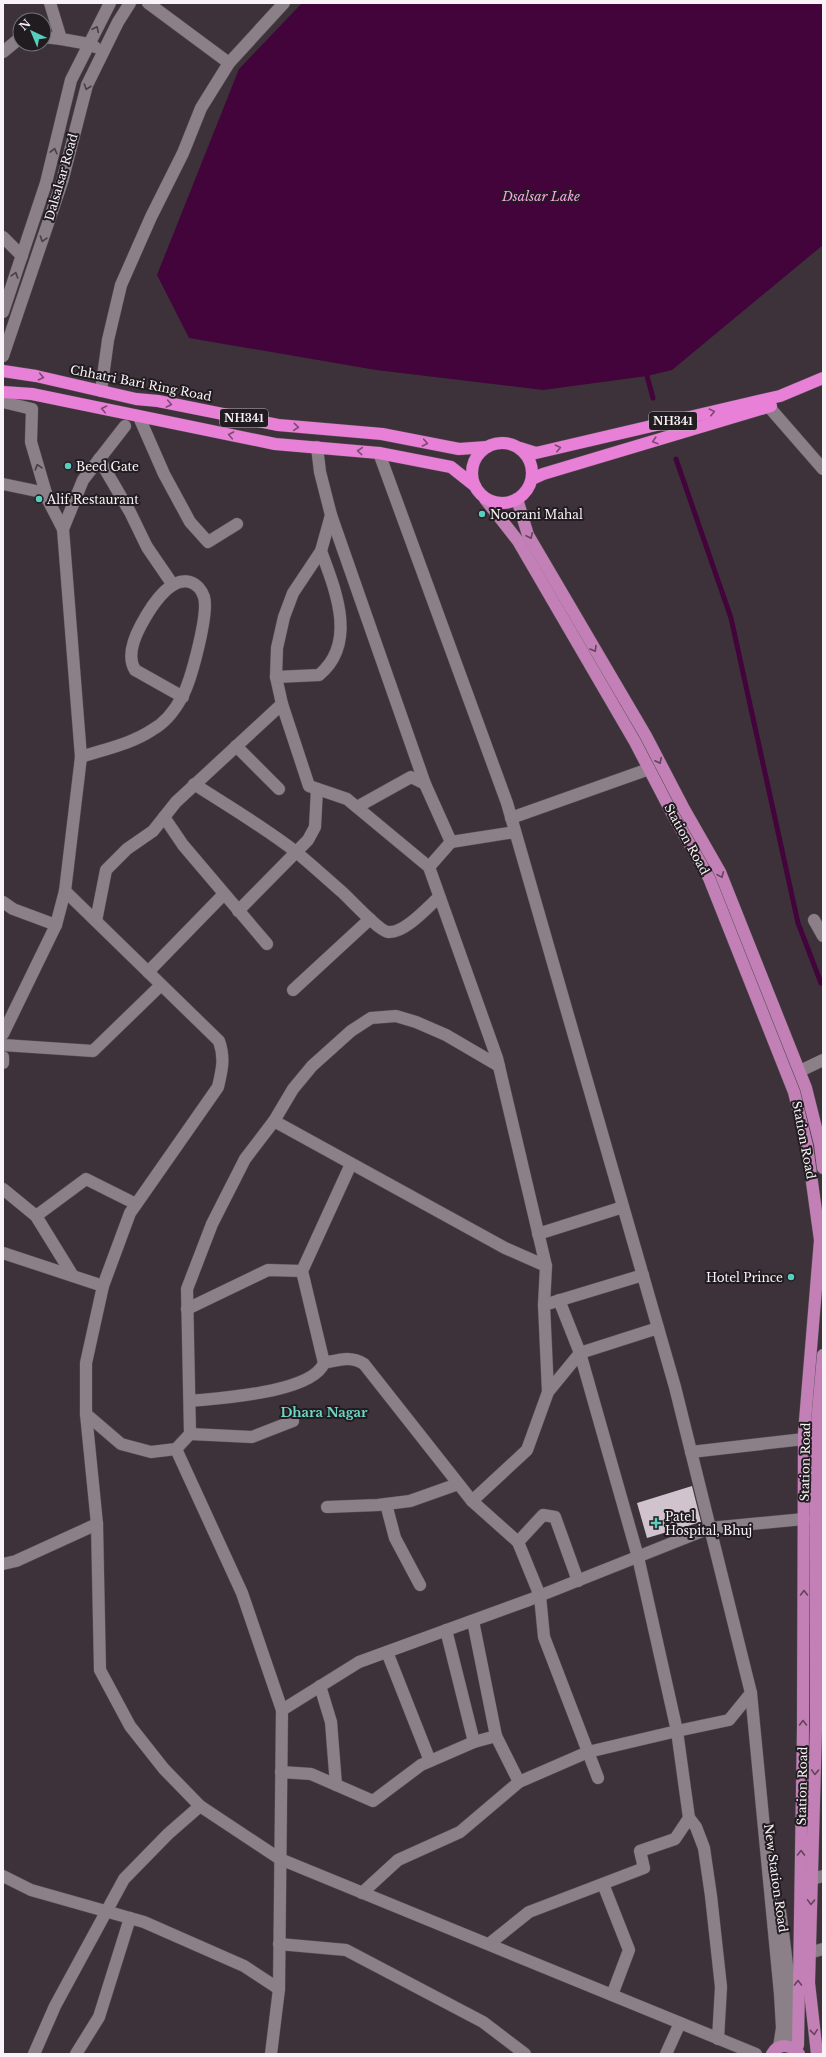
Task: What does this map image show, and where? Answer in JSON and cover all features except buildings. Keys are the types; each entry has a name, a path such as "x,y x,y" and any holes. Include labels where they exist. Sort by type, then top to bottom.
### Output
{"highway":[{"name":"Chhatri Bari Ring Road","path":"3,371 36,376 101,391 278,425 382,434 459,449 487,447"},
{"path":"3,375 3,380"},
{"name":"NH341","path":"487,447 503,443 536,453 780,396 823,378"},
{"name":"NH341","path":"532,479 550,472 790,400 823,382"},
{"name":"NH341","path":"3,392 32,394 275,444 380,453 450,467 475,486 485,499"},
{"path":"475,486 472,478 474,460 487,447"},
{"path":"485,499 501,503 517,499 526,491 532,479 531,462 520,448"}],"main road":[{"name":"Station Road","path":"485,499 518,541 649,769 709,878 794,1092 807,1146 820,1240 804,1439 803,1728 798,2045 785,2050"},
{"name":"Station Road","path":"517,499 528,535 646,736 684,809 720,872 806,1088 818,1137 823,1168"},
{"name":"Station Road","path":"817,2054 809,1983 810,1952 817,1878 820,1456 823,1355"}],"street":[{"path":"50,3 61,39"},
{"name":"Dalsalsar Road","path":"3,312 46,183 71,80 110,3"},
{"name":"Dalsalsar Road","path":"3,356 62,182 86,85 130,3"},
{"path":"148,3 229,63"},
{"path":"101,391 108,340 121,285 151,217 183,153 201,108 229,63 284,3"},
{"path":"52,38 89,44 103,52"},
{"path":"3,52 12,45"},
{"path":"3,237 22,256"},
{"path":"3,402 32,409 31,442 46,494 63,529 81,757 65,891 56,925 3,1034"},
{"path":"769,407 823,468"},
{"path":"140,417 164,474 190,522 208,542 237,524"},
{"path":"63,529 83,480 125,426"},
{"path":"317,447 320,472 331,515 426,784 451,842"},
{"name":"New Station Road","path":"380,453 511,818 643,1275 691,1452 751,1693 785,2050"},
{"path":"100,460 130,512 146,547 173,585"},
{"path":"3,484 46,494"},
{"path":"331,515 322,551 293,593 284,617 277,648 276,677 282,704 309,786 347,799 429,867 499,1066 546,1266 544,1305 548,1392"},
{"path":"276,677 319,675 332,662 337,650 341,622 338,597 322,551"},
{"path":"81,757 128,742 153,730 172,714 183,697 189,683 205,617 204,598 200,590 194,584 188,582 173,585 150,609 139,629 130,657 131,664 135,670 183,697"},
{"path":"96,921 106,870 127,850 153,832 176,802 194,784 282,704"},
{"path":"236,746 279,789"},
{"path":"511,818 649,769"},
{"path":"357,807 411,777 426,784"},
{"path":"194,784 265,829 297,853 386,932 394,932 409,924 440,897"},
{"path":"238,911 297,853 308,840 315,827 317,789"},
{"path":"164,817 183,846 223,895 267,944"},
{"path":"429,867 451,842 515,832"},
{"path":"65,891 219,1041 224,1054 223,1069 218,1087 130,1212 103,1286 86,1363 86,1414 97,1524 100,1670 130,1726 164,1768 200,1806 280,1859 718,2039 756,2053 785,2050"},
{"path":"148,972 223,895"},
{"path":"3,902 13,909 56,925"},
{"path":"293,990 370,919"},
{"path":"814,920 823,936"},
{"path":"3,1045 93,1051 161,985"},
{"path":"86,1414 121,1444 151,1452 176,1449 190,1434 187,1289 212,1224 245,1159 274,1121 293,1089 312,1066 351,1030 371,1018 396,1016 416,1022 446,1035 499,1066"},
{"path":"3,1057 3,1063"},
{"path":"800,1071 823,1060"},
{"path":"274,1121 505,1248 546,1266"},
{"path":"324,1363 302,1271 351,1164"},
{"path":"36,1216 86,1179 136,1204"},
{"path":"3,1189 36,1216 73,1276"},
{"path":"538,1234 623,1207"},
{"path":"3,1253 103,1286"},
{"path":"187,1309 268,1270 302,1271"},
{"path":"544,1305 643,1275"},
{"path":"559,1300 580,1353 638,1557 677,1731 689,1818 696,1827 704,1848 721,1987 718,2039"},
{"path":"472,1501 527,1450 548,1392 580,1353 658,1328"},
{"path":"190,1401 257,1394 296,1384 315,1374 324,1363 347,1358 359,1360 364,1364 472,1501 518,1542 540,1596 544,1637 598,1778"},
{"path":"190,1434 252,1438 293,1421"},
{"path":"691,1452 804,1439"},
{"path":"176,1449 242,1593 282,1710 279,1989 271,2054"},
{"path":"327,1507 386,1504 410,1501 458,1484"},
{"path":"386,1504 395,1538 420,1585"},
{"path":"518,1542 543,1515 555,1517 578,1581"},
{"path":"282,1710 359,1662 540,1596 710,1528 804,1519"},
{"path":"3,1564 16,1561 97,1524"},
{"path":"473,1621 496,1736 519,1782"},
{"path":"446,1630 474,1742"},
{"path":"387,1652 430,1761"},
{"path":"320,1686 331,1722 336,1785"},
{"path":"362,1893 398,1860 460,1832 519,1782 588,1752 729,1720 751,1693"},
{"path":"281,1772 312,1774 373,1801 421,1765 474,1742 496,1736"},
{"path":"34,2054 56,2006 124,1879 164,1838 200,1806"},
{"path":"489,1944 529,1912 644,1868 640,1851 676,1839 689,1818"},
{"path":"3,1876 31,1890 144,1922 244,1966 279,1989"},
{"path":"602,1884 629,1950 612,1995"},
{"path":"76,2054 100,2017 130,1918"},
{"path":"279,1944 346,1950 483,2022 525,2054"},
{"path":"810,1952 823,1950"},
{"path":"666,2054 680,2023"}],"water":[{"name":"Dsalsar Lake","path":"302,3 823,3 823,245 672,370 647,376 543,390 376,370 189,338 157,275 239,69"}],"waterway":[{"path":"647,376 653,398"},
{"path":"676,459 731,618 798,923 821,983"}],"place":[{"name":"Beed Gate","path":"68,466"},
{"name":"Alif Restaurant","path":"39,499"},
{"name":"Noorani Mahal","path":"482,514"},
{"name":"Hotel Prince","path":"791,1277"},
{"name":"Patel Hospital, Bhuj","path":"656,1523"}],"district":[{"name":"Dhara Nagar","path":"324,1412"}]}
